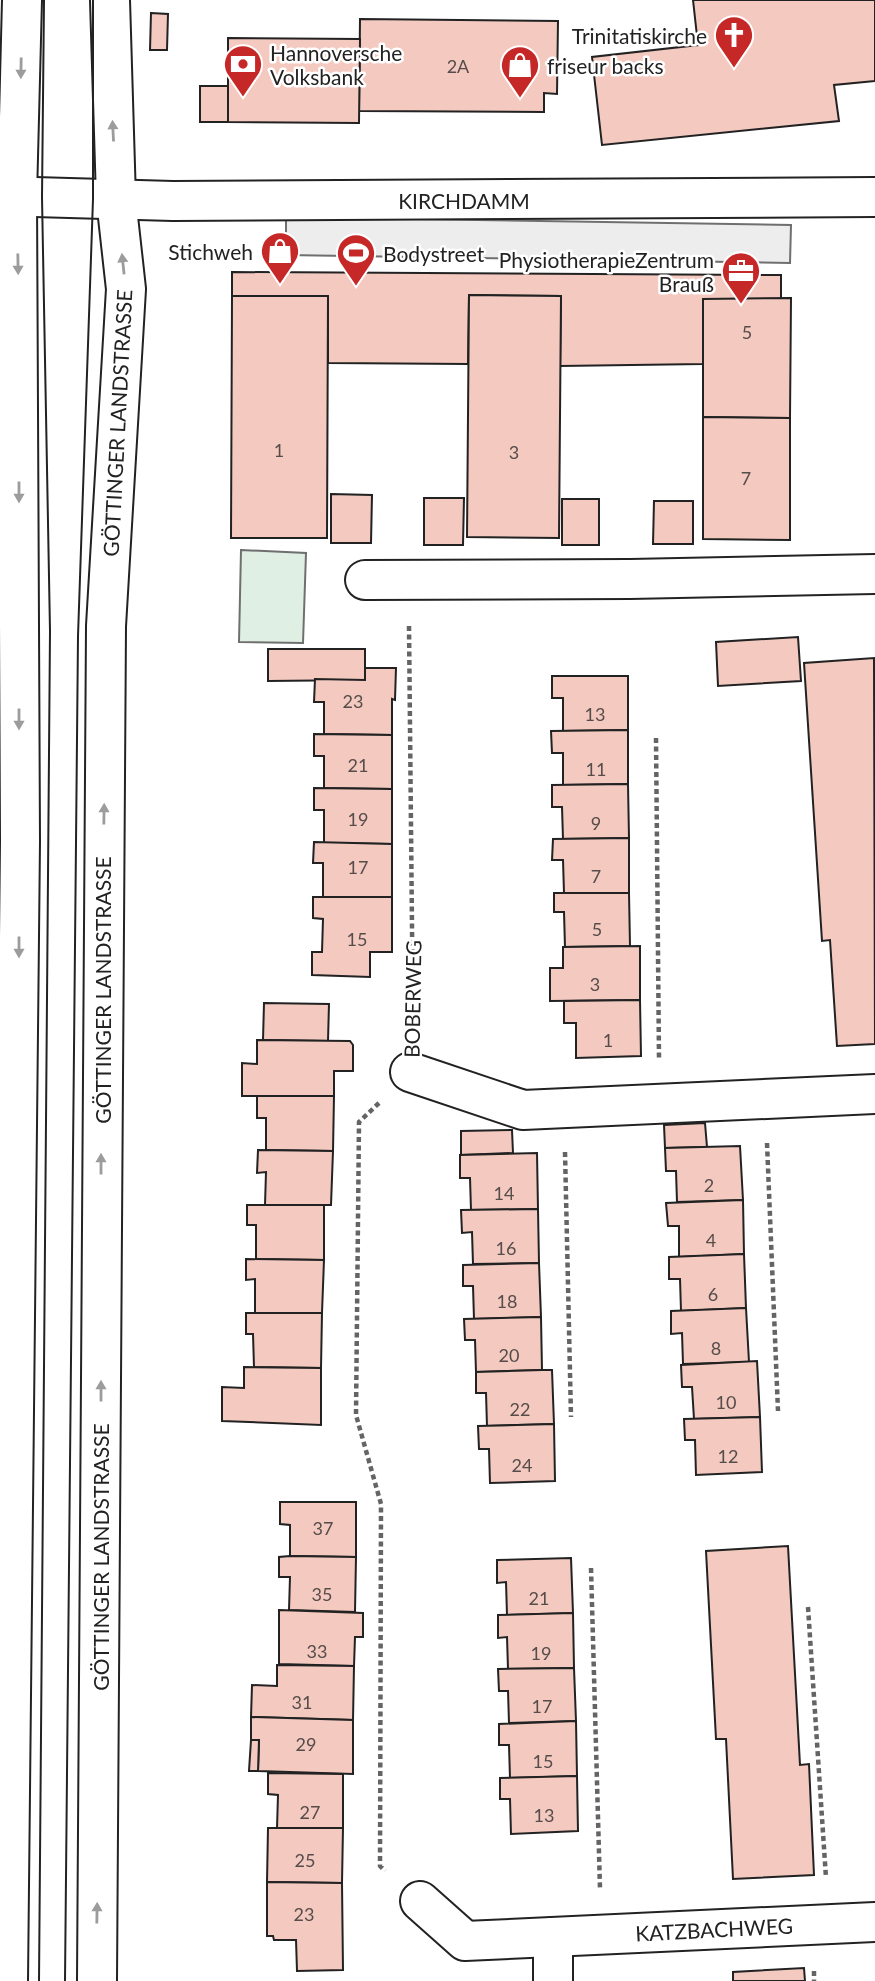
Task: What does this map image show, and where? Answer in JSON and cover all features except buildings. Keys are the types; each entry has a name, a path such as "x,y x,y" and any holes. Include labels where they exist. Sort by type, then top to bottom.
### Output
{"street":[{"path":"8,1981 20,841 9,196 22,0"},
{"name":"GÖTTINGER LANDSTRASSE","path":"97,1981 106,626 126,289 116,200 110,0"},
{"name":"KIRCHDAMM","path":"9,196 210,201 874,205"},
{"path":"365,580 630,579 875,574"},
{"name":"BOBERWEG","path":"410,1072 523,1110 875,1094"},
{"name":"KATZBACHWEG","path":"421,1901 465,1941 875,1922"},
{"path":"553,1981 554,1937"}],"path":[{"name":"BOBERWEG","path":"409,580 414,1004 410,1072"},
{"path":"656,737 660,1105"},
{"path":"410,1072 359,1122 356,1415 381,1504 380,1866 421,1901"},
{"path":"765,1101 778,1412"},
{"path":"564,1109 571,1417"},
{"path":"591,1568 601,1934"},
{"path":"808,1607 829,1924"}],"green space":[{"path":"241,550 306,553 303,643 239,642"}],"shaded area":[{"path":"286,217 791,225 790,263 286,255"}],"tram line":[{"path":"39,1981 50,631 42,197 44,0"},
{"path":"65,1981 78,636 93,199 93,0"}],"place":[{"name":"Trinitatiskirche","path":"734,69"},
{"name":"Hannoversche Volksbank","path":"243,98"},
{"name":"friseur backs","path":"520,99"},
{"name":"Stichweh","path":"280,285"},
{"name":"Bodystreet","path":"356,287"},
{"name":"PhysiotherapieZentrum Brauß","path":"741,305"}]}
